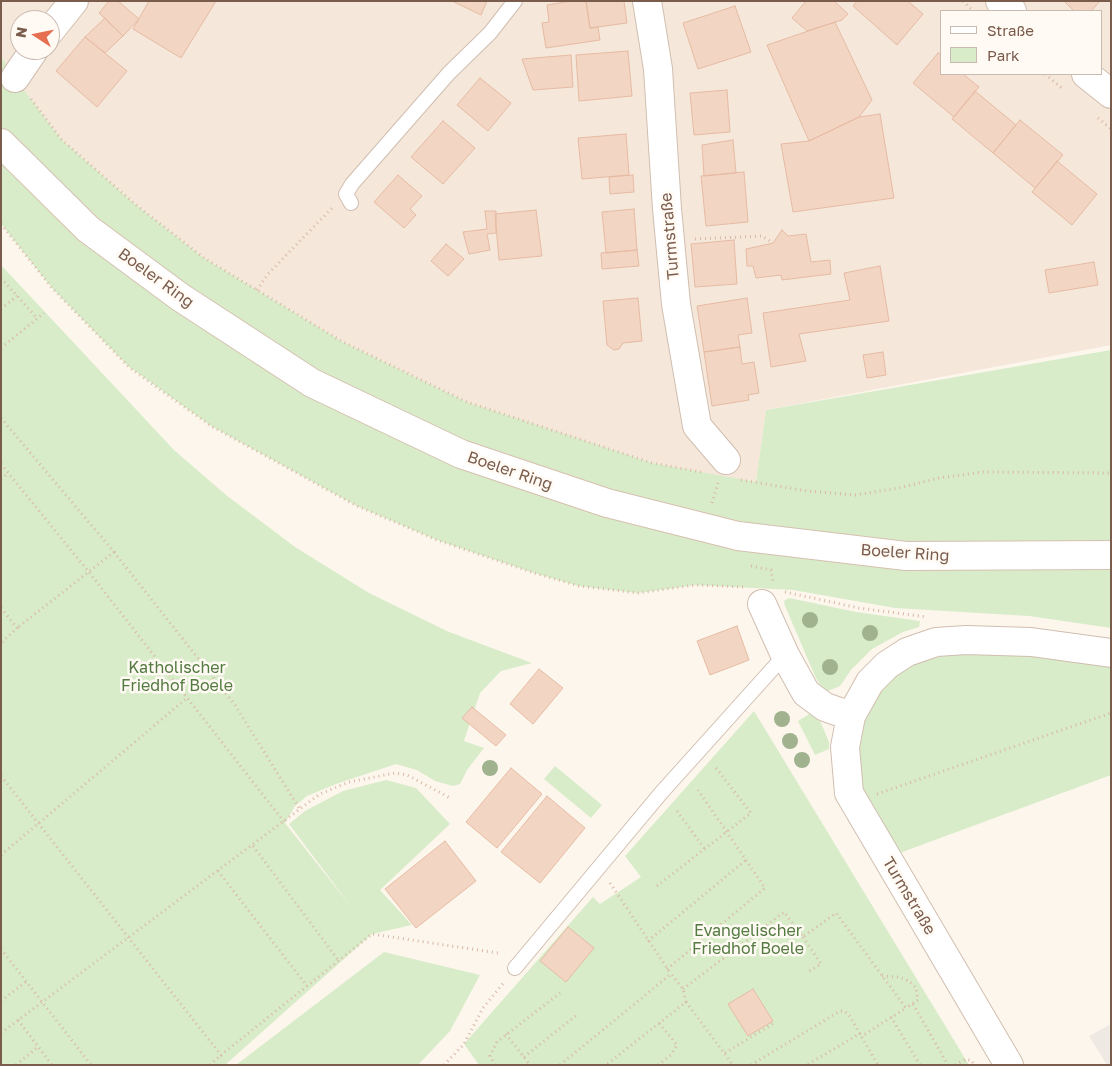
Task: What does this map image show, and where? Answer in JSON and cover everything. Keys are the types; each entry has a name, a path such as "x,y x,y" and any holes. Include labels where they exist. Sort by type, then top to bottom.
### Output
{"street":[{"path":"60,18 74,1"},
{"name":"Turmstraße","path":"646,1 658,69 676,304 697,426 725,471"},
{"path":"1000,1 1011,10"},
{"path":"15,78 27,60"},
{"path":"1087,75 1111,94"},
{"name":"Boeler Ring","path":"1,142 88,229 180,298 312,383 461,454 607,503 738,536 906,556 1111,555"},
{"path":"757,596 785,656 806,693 826,707 851,716"},
{"name":"Turmstraße","path":"1009,1065 849,793 845,747 851,716 870,682 887,665 907,652 936,642 966,640 1031,642 1111,653"}],"lane":[{"path":"348,198 449,73 490,33 516,1"},
{"path":"515,968 661,793 785,656"}],"path":[{"path":"963,1 972,10"},
{"path":"15,78 61,139 135,204 204,258 343,342 467,402 652,463 725,471 807,491 855,494 899,488 940,478 983,472 1111,472"},
{"path":"257,290 268,274 348,198"},
{"path":"1,224 52,288 130,368 211,426 357,506 437,540 534,573 579,586 638,593 695,585 727,585 757,596"},
{"path":"670,243 717,237 762,236 773,243"},
{"path":"1,278 37,318"},
{"path":"1,309 17,296"},
{"path":"1,348 44,313"},
{"path":"1,418 114,552 235,705 299,808"},
{"path":"1,464 88,571 284,823"},
{"path":"1,479 8,473"},
{"path":"1,643 17,628 114,552"},
{"path":"1,608 17,628"},
{"path":"1,855 188,698"},
{"path":"854,802 1111,713"},
{"path":"657,886 727,830 751,814 716,768"},
{"path":"1,1033 127,937 284,823 299,808 339,786 395,773 407,775 452,799"},
{"path":"1,776 40,823 127,937 221,1055"},
{"path":"667,969 765,888 698,790"},
{"path":"677,811 704,848"},
{"path":"253,846 339,961"},
{"path":"648,941 746,860"},
{"path":"600,867 667,969 684,989 686,1002 733,1065"},
{"path":"218,871 307,986"},
{"path":"684,989 784,912 821,964 808,972"},
{"path":"803,937 836,913 906,1008"},
{"path":"210,1065 372,934 498,953 515,968 483,1008 464,1044 444,1065"},
{"path":"1,949 91,1065"},
{"path":"1,959 6,955"},
{"path":"560,1065 671,974"},
{"path":"807,1065 859,1034 865,1034 918,1000 916,988 909,981 889,975 882,976"},
{"path":"1,1001 27,981"},
{"path":"495,1065 491,1052 497,1042 560,993"},
{"path":"606,1065 686,1002"},
{"path":"912,1004 948,1065"},
{"path":"751,1065 840,1011 844,1011 849,1015 878,1065"},
{"path":"524,1057 578,1014"},
{"path":"890,1017 920,1065"},
{"path":"18,1020 52,1065"},
{"path":"658,1065 671,1055 677,1045 659,1023"},
{"path":"725,1053 774,1023"},
{"path":"506,1034 530,1065"},
{"path":"16,1065 38,1047"},
{"path":"955,1065 966,1059 972,1061 974,1065"}],"shaded area":[{"path":"1,1 1111,1 1111,345 766,410 756,483 652,463 586,443 467,402 343,342 204,258 135,204 61,139 15,78 1,56"},
{"path":"1111,1024 1111,1065 1107,1065 1089,1036"}],"green space":[{"path":"1,56 15,78 61,139 135,204 204,258 343,342 467,402 652,463 756,482 766,410 1111,350 1111,628 1029,616 895,608 793,590 695,585 638,593 579,586 534,573 437,540 357,506 211,426 128,366 52,288 1,224"},
{"name":"Katholischer Friedhof Boele","path":"1,265 174,450 226,495 295,547 369,593 449,632 532,663 501,671 480,693 464,741 484,748 467,770 460,784 453,786 435,781 417,770 396,764 307,796 295,806 285,823 352,908 289,824 305,811 343,791 386,780 416,788 450,824 380,890 412,925 372,934 225,1065 1,1065"},
{"path":"789,598 856,612 920,621 919,627 903,632 872,649 851,670 840,686 828,691 820,685 815,676 785,606 784,601"},
{"path":"907,652 1111,653 1111,775 886,858 849,793 851,716"},
{"name":"Evangelischer Friedhof Boele","path":"754,711 969,1065 479,1065 464,1044 593,897 600,904 641,877 625,856"},
{"path":"811,713 821,723 829,742 829,749 815,755 798,721"},
{"path":"555,766 602,805 591,818 544,779"},
{"path":"384,952 480,975 450,1031 418,1065 236,1065"}],"building":[{"path":"109,1 118,1 139,19 123,36 99,13"},
{"path":"149,1 216,1 181,58 133,29"},
{"path":"452,1 487,1 481,15"},
{"path":"571,1 586,1 590,28 598,27 600,40 546,48 542,23 549,22 547,5"},
{"path":"586,1 624,1 627,23 590,28"},
{"path":"806,1 834,1 848,14 842,20 807,31 792,18"},
{"path":"857,1 908,1 923,14 897,45 853,6"},
{"path":"1064,1 1100,1 1092,10 1073,10"},
{"path":"735,6 751,52 698,69 683,23"},
{"path":"105,18 123,36 105,53 85,37"},
{"path":"835,22 872,100 859,117 809,141 767,45"},
{"path":"85,37 127,71 97,107 56,71"},
{"path":"628,51 632,96 579,101 576,55"},
{"path":"938,53 940,54 940,75 964,75 979,87 954,117 913,83"},
{"path":"571,55 573,87 533,90 522,59"},
{"path":"480,78 511,103 488,131 457,105"},
{"path":"727,90 730,132 694,135 690,93"},
{"path":"975,91 1016,125 993,153 952,119"},
{"path":"880,114 894,198 793,212 781,144 809,141 859,117"},
{"path":"1020,120 1063,155 1035,188 993,153"},
{"path":"443,121 475,148 443,184 411,157"},
{"path":"626,134 629,175 582,179 578,138"},
{"path":"733,140 736,173 704,176 702,145"},
{"path":"1057,161 1097,194 1072,225 1032,192"},
{"path":"744,172 748,222 706,226 701,176"},
{"path":"398,175 422,196 410,209 416,215 404,228 374,202"},
{"path":"633,175 634,192 610,194 609,177"},
{"path":"634,209 637,250 606,253 602,212"},
{"path":"536,210 542,256 499,260 495,214"},
{"path":"485,211 496,211 496,233 487,234 490,250 469,254 463,232 487,229"},
{"path":"782,230 788,236 806,234 811,262 830,260 831,274 782,280 781,275 756,278 753,266 747,266 746,249 773,243"},
{"path":"734,240 737,284 695,287 691,244"},
{"path":"446,244 464,259 448,276 431,261"},
{"path":"637,250 639,266 602,269 601,253"},
{"path":"1094,262 1098,285 1049,293 1045,270"},
{"path":"880,266 889,321 799,334 806,361 771,367 763,313 850,300 844,273"},
{"path":"638,298 642,341 623,343 619,349 614,350 607,345 603,301"},
{"path":"747,298 752,333 738,335 740,347 704,352 697,306"},
{"path":"740,347 742,364 754,362 759,393 748,395 749,400 712,406 704,352"},
{"path":"883,352 886,375 867,378 863,355"},
{"path":"737,626 749,660 710,675 697,641"},
{"path":"539,669 563,688 533,724 510,704"},
{"path":"472,707 506,735 496,746 462,718"},
{"path":"511,768 542,794 497,848 466,822"},
{"path":"547,796 585,828 540,883 501,852"},
{"path":"445,841 476,881 416,928 385,889"},
{"path":"568,927 594,948 566,982 540,961"},
{"path":"753,989 773,1021 748,1036 728,1004"}]}
